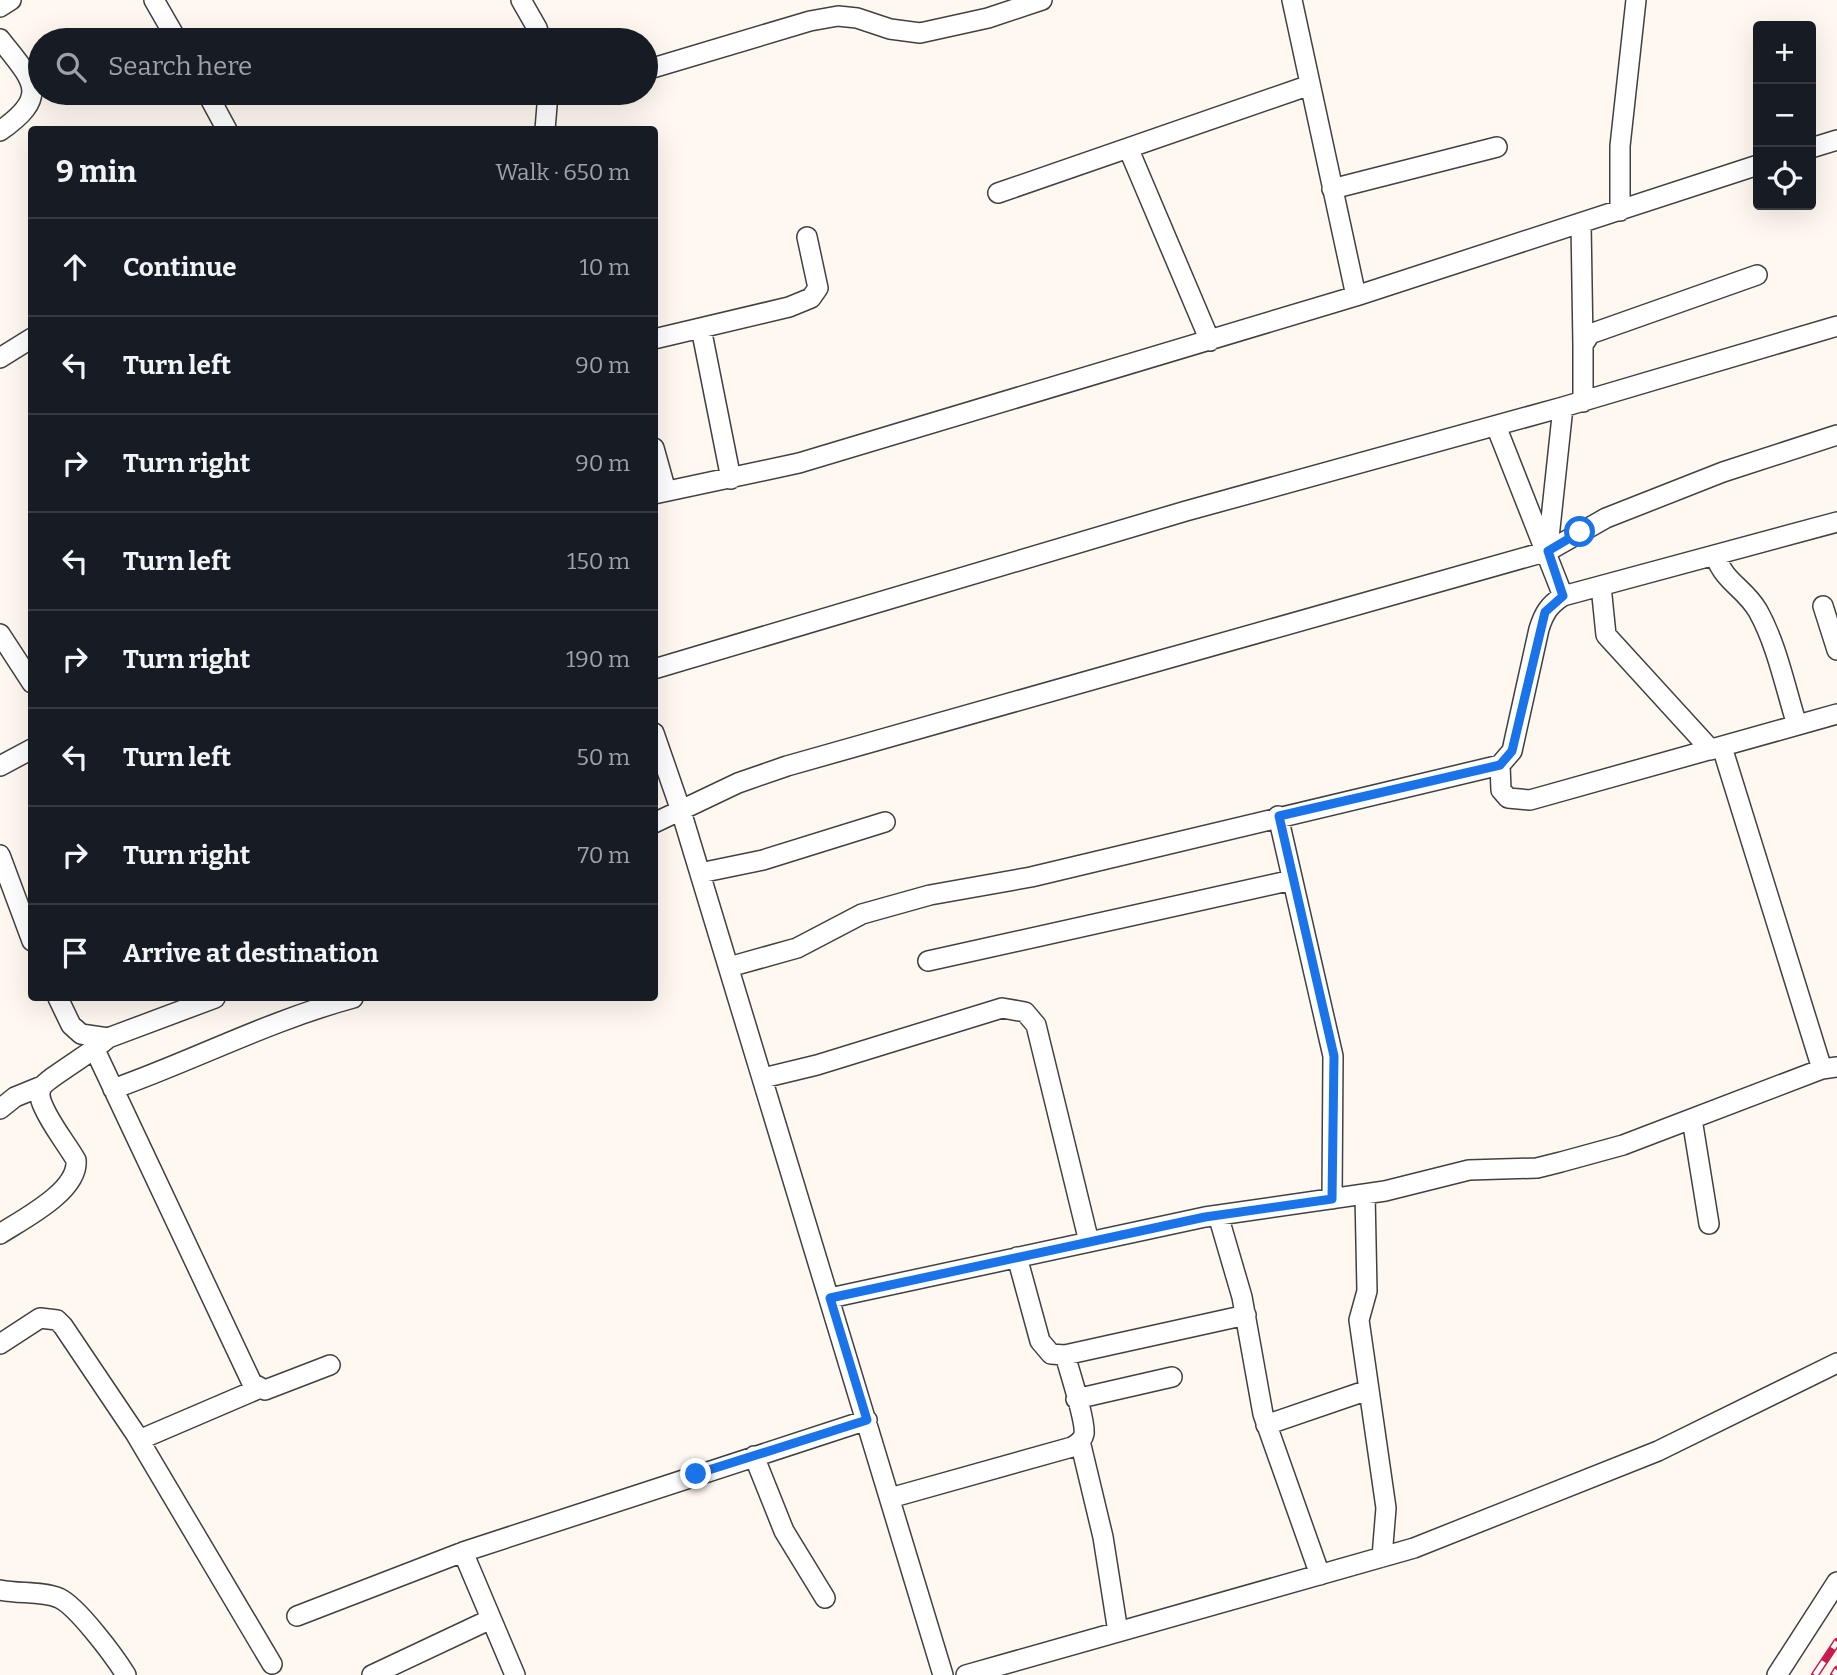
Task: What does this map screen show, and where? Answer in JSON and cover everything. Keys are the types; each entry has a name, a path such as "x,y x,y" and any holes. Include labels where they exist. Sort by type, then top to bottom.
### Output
{"street":[{"path":"0,7 11,0"},
{"path":"154,0 170,28"},
{"path":"521,0 535,28"},
{"path":"658,66 810,21 838,16 920,33 988,18 1042,0"},
{"path":"1292,0 1356,296"},
{"path":"1620,211 1620,146 1636,0"},
{"path":"0,39 28,77"},
{"path":"998,193 1129,150 1310,85"},
{"path":"0,131 22,116 29,105"},
{"path":"213,105 225,126"},
{"path":"545,126 548,105"},
{"path":"1814,147 1837,140"},
{"path":"1332,189 1497,147"},
{"path":"1129,150 1210,341"},
{"path":"660,493 799,463 1210,341 1753,167"},
{"path":"1581,223 1583,402"},
{"path":"658,338 789,307 811,298 818,288 807,237"},
{"path":"1583,345 1590,334 1757,275"},
{"path":"658,668 1186,510 1583,402 1837,326"},
{"path":"701,328 731,479"},
{"path":"0,358 28,340"},
{"path":"1548,551 1563,407"},
{"path":"1496,426 1548,551 1563,596"},
{"path":"658,821 738,783 798,763 1548,551 1606,518 1724,472 1837,435"},
{"path":"729,967 797,948 862,914 904,901 1031,877 1500,765 1512,751 1545,612 1563,596 1837,522"},
{"path":"1715,556 1724,576 1745,593 1757,609 1768,632 1797,725"},
{"path":"830,1298 1218,1216 1365,1194 1469,1170 1537,1168 1623,1145 1830,1068 1717,748 1606,635 1601,586"},
{"path":"1823,606 1837,650"},
{"path":"0,634 28,677"},
{"path":"1500,765 1502,790 1508,798 1519,801 1837,713"},
{"path":"658,745 763,1078 943,1675"},
{"path":"0,766 28,751"},
{"path":"1279,816 1334,1056 1332,1199"},
{"path":"700,873 763,860 885,822"},
{"path":"0,855 28,930"},
{"path":"928,961 1292,880"},
{"path":"59,1001 71,1025 80,1034 102,1044"},
{"path":"0,1109 15,1097 42,1086 102,1044 208,1001"},
{"path":"113,1088 155,1074 292,1015 342,1001"},
{"path":"763,1078 817,1065 1002,1007 1025,1012 1036,1026 1089,1242"},
{"path":"102,1044 113,1088 248,1376 258,1389"},
{"path":"0,1234 57,1195 77,1167 76,1160 43,1107 40,1095 42,1086"},
{"path":"1692,1119 1709,1224"},
{"path":"1365,1194 1367,1292 1359,1320 1386,1508 1382,1557"},
{"path":"1218,1216 1246,1315 1266,1425 1320,1574"},
{"path":"1017,1257 1040,1341 1051,1354 1065,1354 1246,1315"},
{"path":"0,1344 29,1322 48,1317 57,1320 139,1440 272,1664"},
{"path":"890,1498 1072,1447 1080,1441 1084,1434 1065,1354"},
{"path":"966,1675 1426,1543 1658,1451 1837,1363"},
{"path":"139,1440 258,1389 265,1390 331,1365"},
{"path":"1076,1399 1172,1377"},
{"path":"1266,1425 1368,1390"},
{"path":"297,1616 463,1552 867,1420"},
{"path":"1080,1441 1103,1537 1118,1632"},
{"path":"754,1456 785,1531 825,1598"},
{"path":"463,1552 515,1675"},
{"path":"1777,1675 1837,1582"},
{"path":"0,1590 51,1596 69,1604 110,1650 126,1675"},
{"path":"372,1675 491,1619"}],"railway":[{"path":"1815,1675 1837,1642"},
{"path":"1834,1675 1837,1670"}],"route":[{"path":"696,1474 867,1420 830,1298 1205,1217 1332,1199 1334,1056 1279,816 1500,765 1512,751 1545,612 1553,602 1563,596 1548,551 1580,532"}]}
